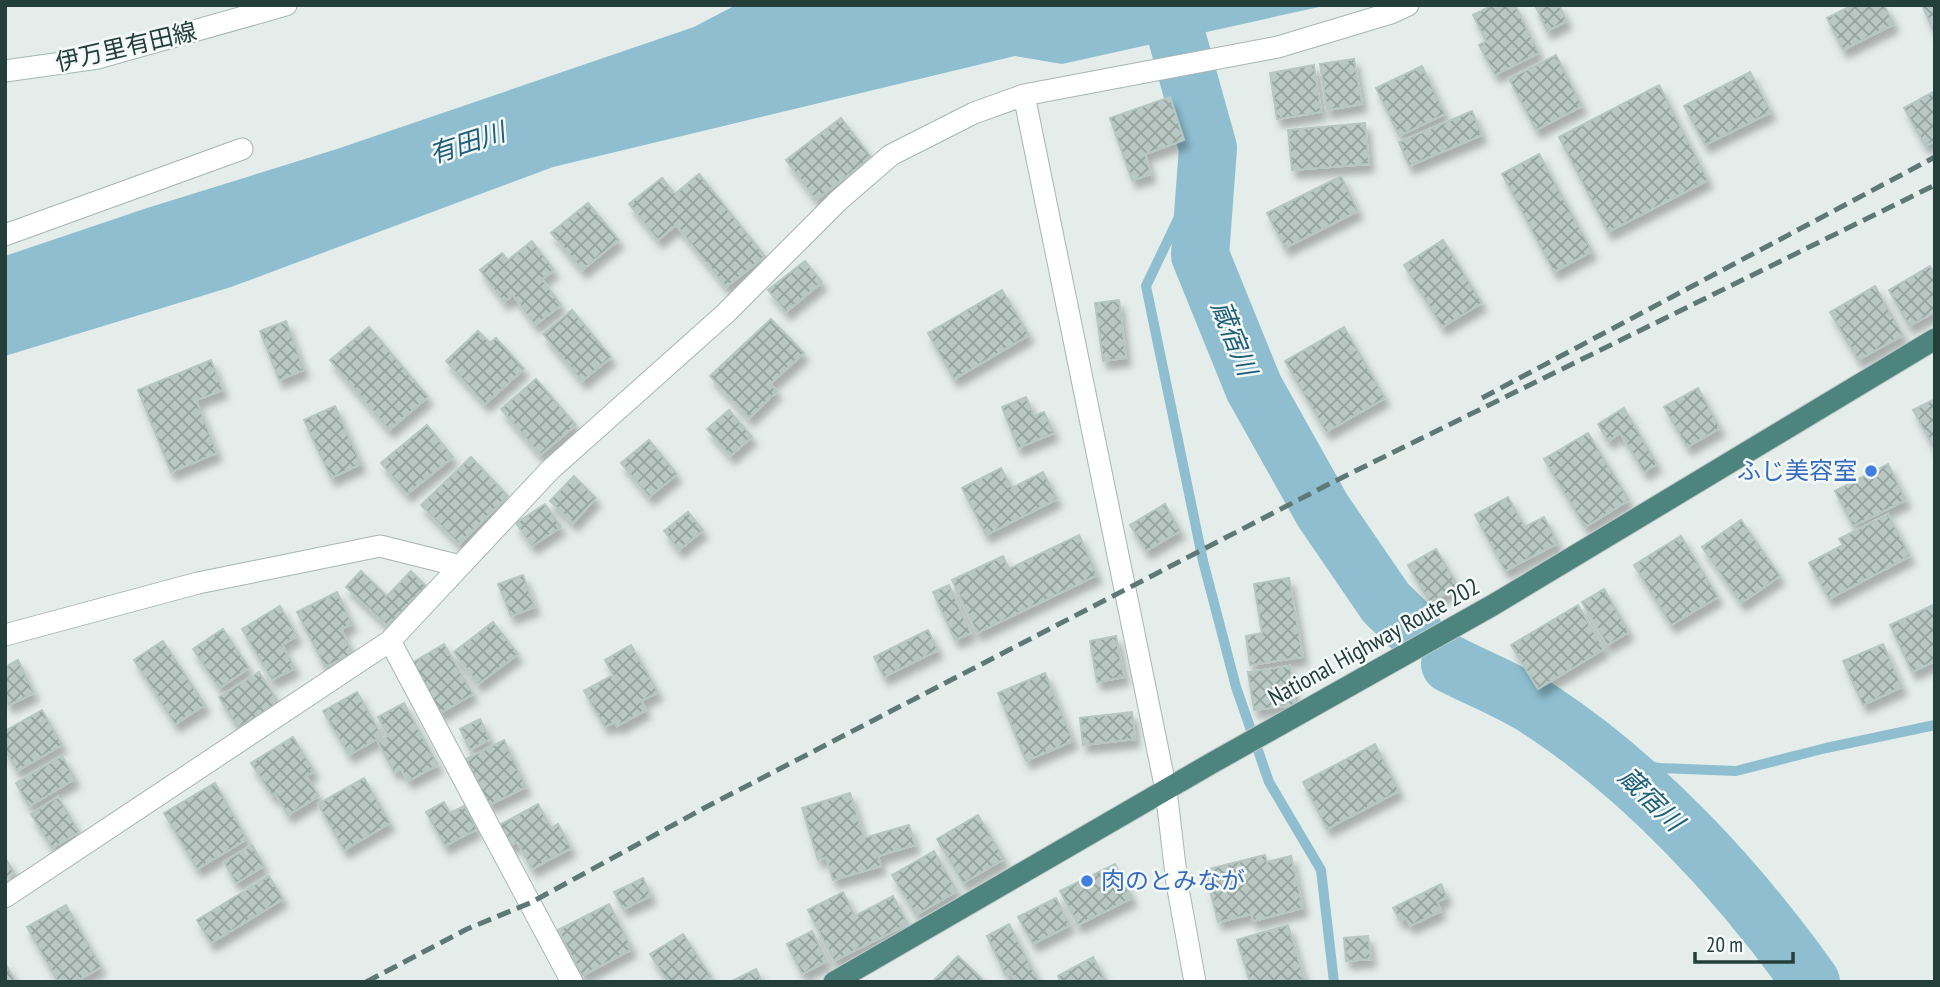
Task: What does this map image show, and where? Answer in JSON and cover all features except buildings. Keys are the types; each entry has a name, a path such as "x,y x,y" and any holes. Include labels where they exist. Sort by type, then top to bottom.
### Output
{"highway":[{"name":"National Highway Route 202","path":"834,982 1212,763 1493,605 1935,339"}],"street":[{"name":"伊万里有田線","path":"5,71 98,58 286,5"},
{"path":"5,897 390,641 550,470 726,313 839,200 891,155 974,113 1024,95 1278,47 1391,13 1409,5"},
{"path":"1024,95 1166,790 1177,883 1195,982"},
{"path":"5,235 242,149"},
{"path":"5,635 198,583 380,546 460,566"},
{"path":"390,641 572,982"}],"water":[{"name":"有田川","path":"736,5 1328,5 1062,64 1015,56 553,167 231,287 5,356 5,256 147,208 337,149 694,27"}],"waterway":[{"name":"蔵宿川","path":"1172,5 1175,30 1208,148 1200,255 1254,388 1323,511 1386,603 1413,629"},
{"path":"1162,33 1168,37 1204,165 1146,286 1203,561 1236,687 1269,782 1321,870 1334,982"},
{"name":"蔵宿川","path":"1450,664 1530,703 1616,767 1652,799 1721,869 1811,982"},
{"path":"1612,761 1660,768 1736,771 1826,748 1935,725"}],"railway":[{"path":"1482,398 1935,157"},
{"path":"366,982 467,929 530,903 708,806 1331,483 1935,185"}],"place":[{"name":"ふじ美容室","path":"1871,471"},
{"name":"肉のとみなが","path":"1087,881"}]}
